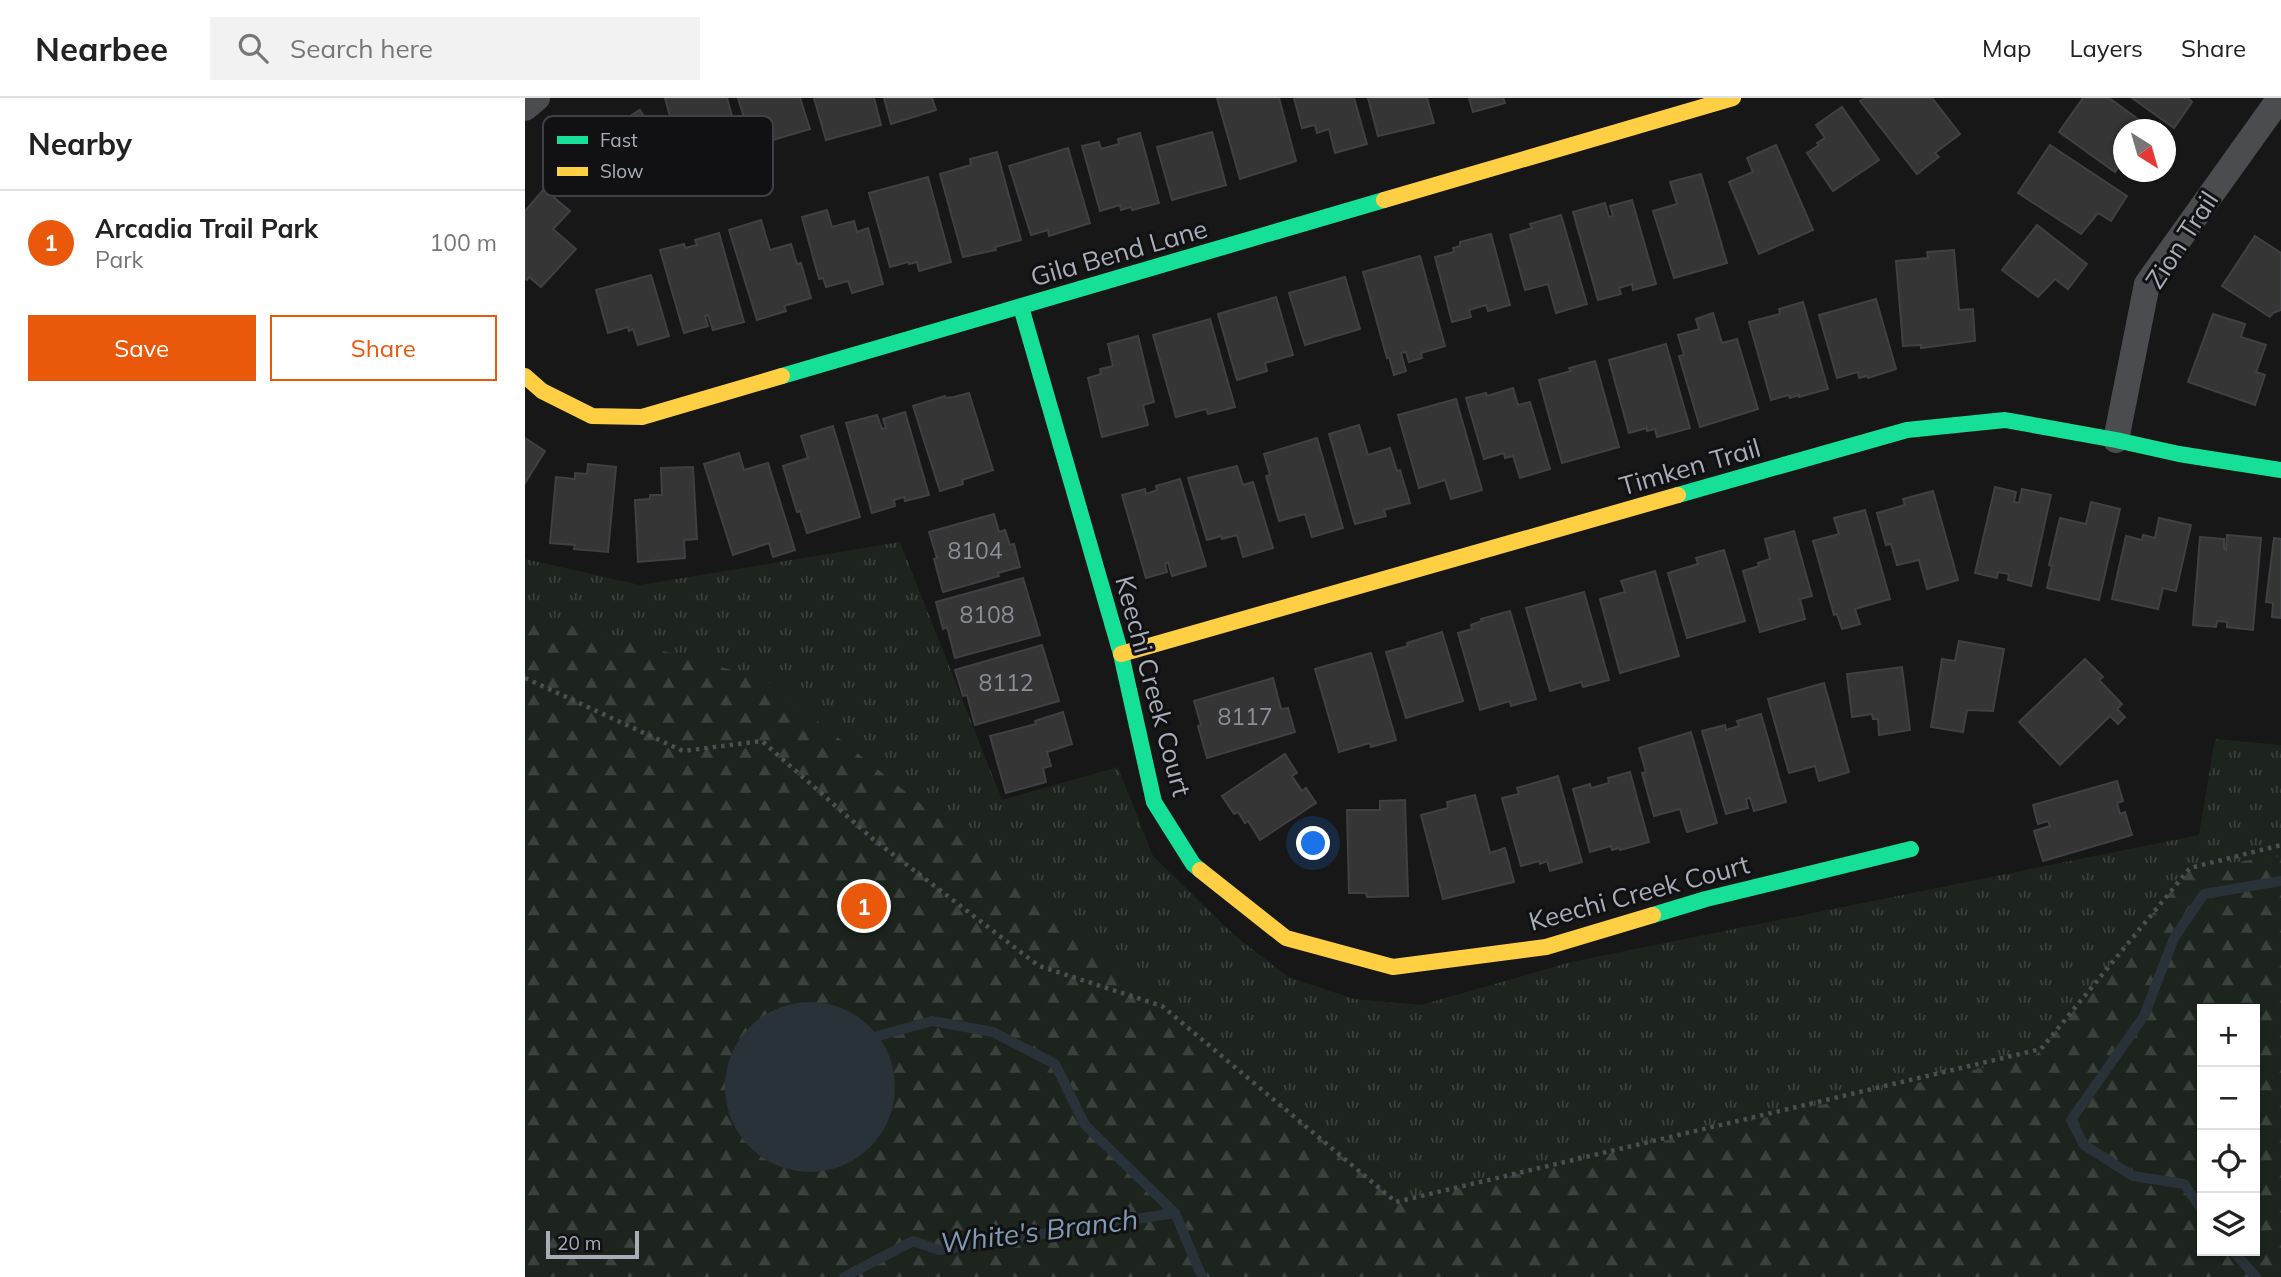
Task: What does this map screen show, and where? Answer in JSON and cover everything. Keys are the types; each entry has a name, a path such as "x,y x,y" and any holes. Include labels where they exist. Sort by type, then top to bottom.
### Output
{"street":[{"path":"525,108 537,98"},
{"name":"Gila Bend Lane","path":"525,376 542,391 592,416 642,417 1733,98"},
{"name":"Zion Trail","path":"2116,440 2147,284 2280,98"},
{"name":"Keechi Creek Court","path":"1021,307 1121,654 1154,802 1193,864 1286,938 1393,967 1545,947 1706,899 1911,849"},
{"name":"Timken Trail","path":"1121,654 1907,430 2005,420 2179,454 2281,470"}],"green space":[{"path":"900,542 1002,800 1118,767 1153,856 1234,935 1288,977 1354,999 1421,1005 1571,962 2199,835 2215,739 2281,745 2281,1277 525,1277 525,559 640,585"},
{"path":"525,613 765,679 932,813 1396,1202 2035,1056 2190,868 2281,856 2281,1277 525,1277"}],"shaded area":[{"path":"810,1002 843,1008 870,1027 889,1054 895,1087 889,1120 870,1147 843,1166 810,1172 777,1166 750,1147 731,1120 725,1087 731,1054 750,1027 777,1008"}],"building":[{"path":"665,98 727,98 732,116 670,116"},
{"path":"738,98 800,98 810,129 773,140 773,116 744,116"},
{"path":"814,98 874,98 881,125 826,140"},
{"path":"884,98 932,98 936,110 891,124"},
{"path":"1217,98 1279,98 1296,161 1240,179"},
{"path":"1294,98 1354,98 1367,144 1335,153 1329,129 1317,133 1315,125 1302,128"},
{"path":"1368,98 1427,98 1434,123 1378,136"},
{"path":"1469,98 1503,98 1505,103 1473,112"},
{"path":"1865,98 1932,98 1960,134 1935,153 1939,157 1917,174 1860,101"},
{"path":"2083,98 2109,98 2138,119 2113,119 2113,171 2059,132"},
{"path":"2132,98 2188,98 2192,102 2176,125 2176,119 2161,119"},
{"path":"1842,107 1879,160 1833,191 1807,153 1825,138 1816,125"},
{"path":"640,110 644,116 630,116"},
{"path":"1212,132 1226,185 1172,200 1157,147"},
{"path":"1140,133 1159,203 1132,210 1131,207 1121,210 1120,205 1100,211 1082,146 1099,142 1101,149 1119,144 1118,139"},
{"path":"1776,145 1813,230 1759,254 1729,182 1753,172 1747,158"},
{"path":"2050,145 2127,196 2111,221 2098,213 2081,234 2018,193"},
{"path":"1068,148 1090,223 1049,236 1048,230 1031,235 1009,166"},
{"path":"997,152 1021,240 995,247 996,250 963,257 940,174 971,165 970,159"},
{"path":"1701,174 1727,263 1674,278 1653,211 1677,204 1670,182"},
{"path":"928,177 951,262 919,271 917,262 890,267 869,193"},
{"path":"543,190 543,196 552,196 570,211 553,229 576,249 541,287 529,277 527,280 525,278 525,211"},
{"path":"1632,200 1656,284 1633,290 1632,284 1619,288 1621,294 1598,300 1573,212 1605,203 1609,217 1613,216 1610,206"},
{"path":"827,210 832,227 854,221 857,232 868,228 883,284 852,293 848,281 826,287 823,278 819,279 802,217"},
{"path":"1561,215 1587,304 1556,313 1548,284 1525,290 1510,235 1532,228 1530,224"},
{"path":"761,220 770,250 791,244 797,264 801,263 811,298 784,306 786,311 757,320 729,230"},
{"path":"2037,225 2087,264 2068,289 2055,279 2038,297 2002,270"},
{"path":"719,233 744,322 713,330 708,315 705,316 708,326 684,333 660,250 684,244 685,248 697,245 695,240"},
{"path":"1491,234 1510,305 1488,311 1486,305 1469,310 1471,317 1452,322 1435,257 1454,252 1453,248 1460,246 1460,242"},
{"path":"2255,236 2281,253 2281,310 2270,317 2222,286"},
{"path":"1954,250 1959,310 1973,309 1975,341 1921,348 1921,345 1903,346 1896,261 1928,258 1927,252"},
{"path":"1420,256 1445,346 1421,353 1422,358 1409,362 1406,352 1401,353 1406,371 1394,375 1363,272"},
{"path":"651,275 669,336 638,345 633,329 629,331 628,327 608,333 596,290"},
{"path":"1345,277 1360,329 1305,345 1289,293"},
{"path":"1276,297 1293,355 1265,363 1267,371 1237,380 1218,314"},
{"path":"1876,299 1896,369 1868,378 1859,378 1858,372 1837,378 1819,315"},
{"path":"1803,302 1828,389 1799,397 1790,398 1789,395 1771,400 1749,322 1780,314 1779,309"},
{"path":"1713,313 1722,343 1737,339 1758,409 1700,427 1679,356 1684,355 1678,335 1699,329 1696,319"},
{"path":"2213,314 2245,324 2241,337 2266,345 2256,372 2265,375 2255,405 2188,382"},
{"path":"1210,319 1235,407 1208,414 1206,409 1176,417 1153,335"},
{"path":"1138,336 1154,402 1143,405 1148,425 1102,437 1088,378 1101,374 1100,369 1113,366 1108,344"},
{"path":"1666,344 1690,428 1657,437 1655,429 1647,431 1647,428 1629,433 1609,360"},
{"path":"1595,361 1619,447 1562,463 1539,380"},
{"path":"1513,388 1518,405 1530,402 1550,469 1520,478 1513,456 1505,458 1504,453 1484,459 1466,398 1486,393 1487,396"},
{"path":"969,393 993,470 962,480 963,484 940,491 913,406 945,396 954,397"},
{"path":"1456,399 1482,490 1451,499 1445,480 1419,488 1398,415"},
{"path":"905,412 929,495 905,501 904,497 894,500 895,506 872,513 846,423 877,415 882,429 886,428 883,419"},
{"path":"1359,425 1368,455 1390,448 1410,503 1384,510 1386,516 1355,524 1329,434"},
{"path":"833,426 860,517 807,533 800,511 797,512 783,466 808,458 801,436"},
{"path":"525,438 545,451 525,483"},
{"path":"1317,438 1343,528 1312,537 1305,514 1279,521 1266,476 1270,475 1264,454"},
{"path":"739,453 744,470 768,463 795,550 773,557 769,543 733,555 704,464"},
{"path":"588,464 616,467 608,552 574,549 575,545 550,543 556,477 575,479 575,473 587,474"},
{"path":"1237,466 1243,485 1253,482 1273,548 1243,557 1237,535 1207,540 1188,478"},
{"path":"693,467 697,539 684,540 685,558 638,562 635,500 650,499 650,495 662,495 661,468"},
{"path":"1180,479 1206,566 1172,576 1168,562 1165,564 1167,572 1146,578 1122,495 1145,489 1146,494 1157,490 1156,486"},
{"path":"1995,487 2016,492 2014,502 2019,503 2022,489 2051,495 2031,586 2008,580 2009,574 1998,572 1997,578 1975,573"},
{"path":"1933,491 1958,580 1927,589 1919,560 1897,565 1891,544 1886,545 1877,513 1905,505 1903,499"},
{"path":"2091,502 2120,509 2099,600 2047,588 2052,566 2049,565 2060,518 2086,524"},
{"path":"1865,510 1890,599 1855,609 1860,624 1842,629 1837,614 1834,615 1813,541 1839,534 1834,518"},
{"path":"994,514 999,532 1005,530 1010,545 1014,544 1020,567 943,592 929,532"},
{"path":"2159,518 2191,525 2176,591 2163,588 2158,609 2112,599 2126,536 2142,540 2143,535 2155,538"},
{"path":"1794,531 1812,596 1800,599 1805,619 1760,632 1743,571 1770,559 1765,539"},
{"path":"2227,535 2261,538 2253,630 2227,627 2227,622 2217,621 2216,627 2193,625 2200,537 2224,539 2226,550"},
{"path":"2274,538 2281,539 2281,618 2272,617 2273,603 2266,602"},
{"path":"1724,550 1745,621 1687,638 1668,573 1698,564 1696,558"},
{"path":"1655,571 1679,656 1620,673 1600,599 1625,592 1621,581"},
{"path":"1023,578 1040,635 955,658 947,627 943,629 936,602"},
{"path":"1584,592 1609,680 1583,687 1581,682 1550,691 1526,608"},
{"path":"1510,611 1536,699 1511,706 1510,701 1480,710 1458,633 1472,629 1471,625 1482,621 1481,619"},
{"path":"1442,632 1463,701 1406,718 1386,652"},
{"path":"1959,641 2004,649 1993,711 1967,710 1963,732 1931,727 1942,659 1955,661"},
{"path":"1042,645 1059,701 975,725 967,695 963,696 955,670"},
{"path":"1371,653 1396,740 1371,747 1370,743 1339,752 1315,669"},
{"path":"2085,659 2103,677 2099,680 2122,704 2117,709 2125,717 2118,724 2110,716 2060,765 2019,722"},
{"path":"1902,667 1910,730 1879,735 1878,719 1873,719 1872,714 1852,717 1847,674"},
{"path":"1273,678 1281,709 1288,708 1295,732 1207,758 1194,701"},
{"path":"1824,683 1849,772 1819,781 1815,766 1789,773 1768,699"},
{"path":"1063,712 1072,744 1047,752 1051,766 1043,768 1046,782 1006,793 990,736 1036,724 1035,721"},
{"path":"1761,714 1786,802 1754,811 1750,798 1746,799 1748,808 1726,814 1702,731 1725,725 1726,730 1739,726 1737,721"},
{"path":"1691,732 1717,823 1687,832 1680,809 1654,816 1642,773 1646,772 1639,748"},
{"path":"1285,754 1297,773 1292,776 1302,791 1306,788 1316,803 1260,840 1248,821 1245,823 1238,812 1234,814 1222,796"},
{"path":"1630,772 1649,842 1620,850 1612,850 1611,846 1590,852 1573,789 1590,784 1591,788 1609,783 1608,778"},
{"path":"1558,776 1582,862 1550,871 1547,861 1521,866 1502,798 1519,794 1517,788"},
{"path":"2117,781 2123,801 2117,803 2120,814 2125,812 2132,835 2043,861 2034,831 2050,826 2048,821 2038,824 2033,805"},
{"path":"1475,795 1490,853 1505,848 1514,882 1443,899 1421,815 1448,808 1447,802"},
{"path":"1405,800 1408,896 1367,897 1366,893 1349,893 1347,810 1380,810 1380,801"}],"waterway":[{"name":"White's Branch","path":"2197,1203 2184,1184 2133,1176 2084,1145 2071,1120 2144,1016 2174,938 2204,894 2281,881"},
{"path":"871,1038 932,1021 993,1032 1055,1064 1085,1125 1175,1213 1202,1277"},
{"name":"White's Branch","path":"844,1277 913,1241 939,1250 1175,1213"},
{"name":"White's Branch","path":"2237,1256 2256,1277"}],"traffic: fast":[{"path":"782,376 1384,200"},
{"path":"1021,307 1121,654 1154,802 1193,864 1200,870"},
{"path":"1678,495 1907,430 2005,420 2179,454 2281,470"},
{"path":"1653,915 1706,899 1911,849"}],"traffic: slow":[{"path":"1384,200 1733,98"},
{"path":"525,376 542,391 592,416 642,417 782,376"},
{"path":"1121,654 1678,495"},
{"path":"1200,870 1286,938 1393,967 1546,947 1653,915"}],"place":[{"name":"Arcadia Trail Park","path":"864,906"}]}
